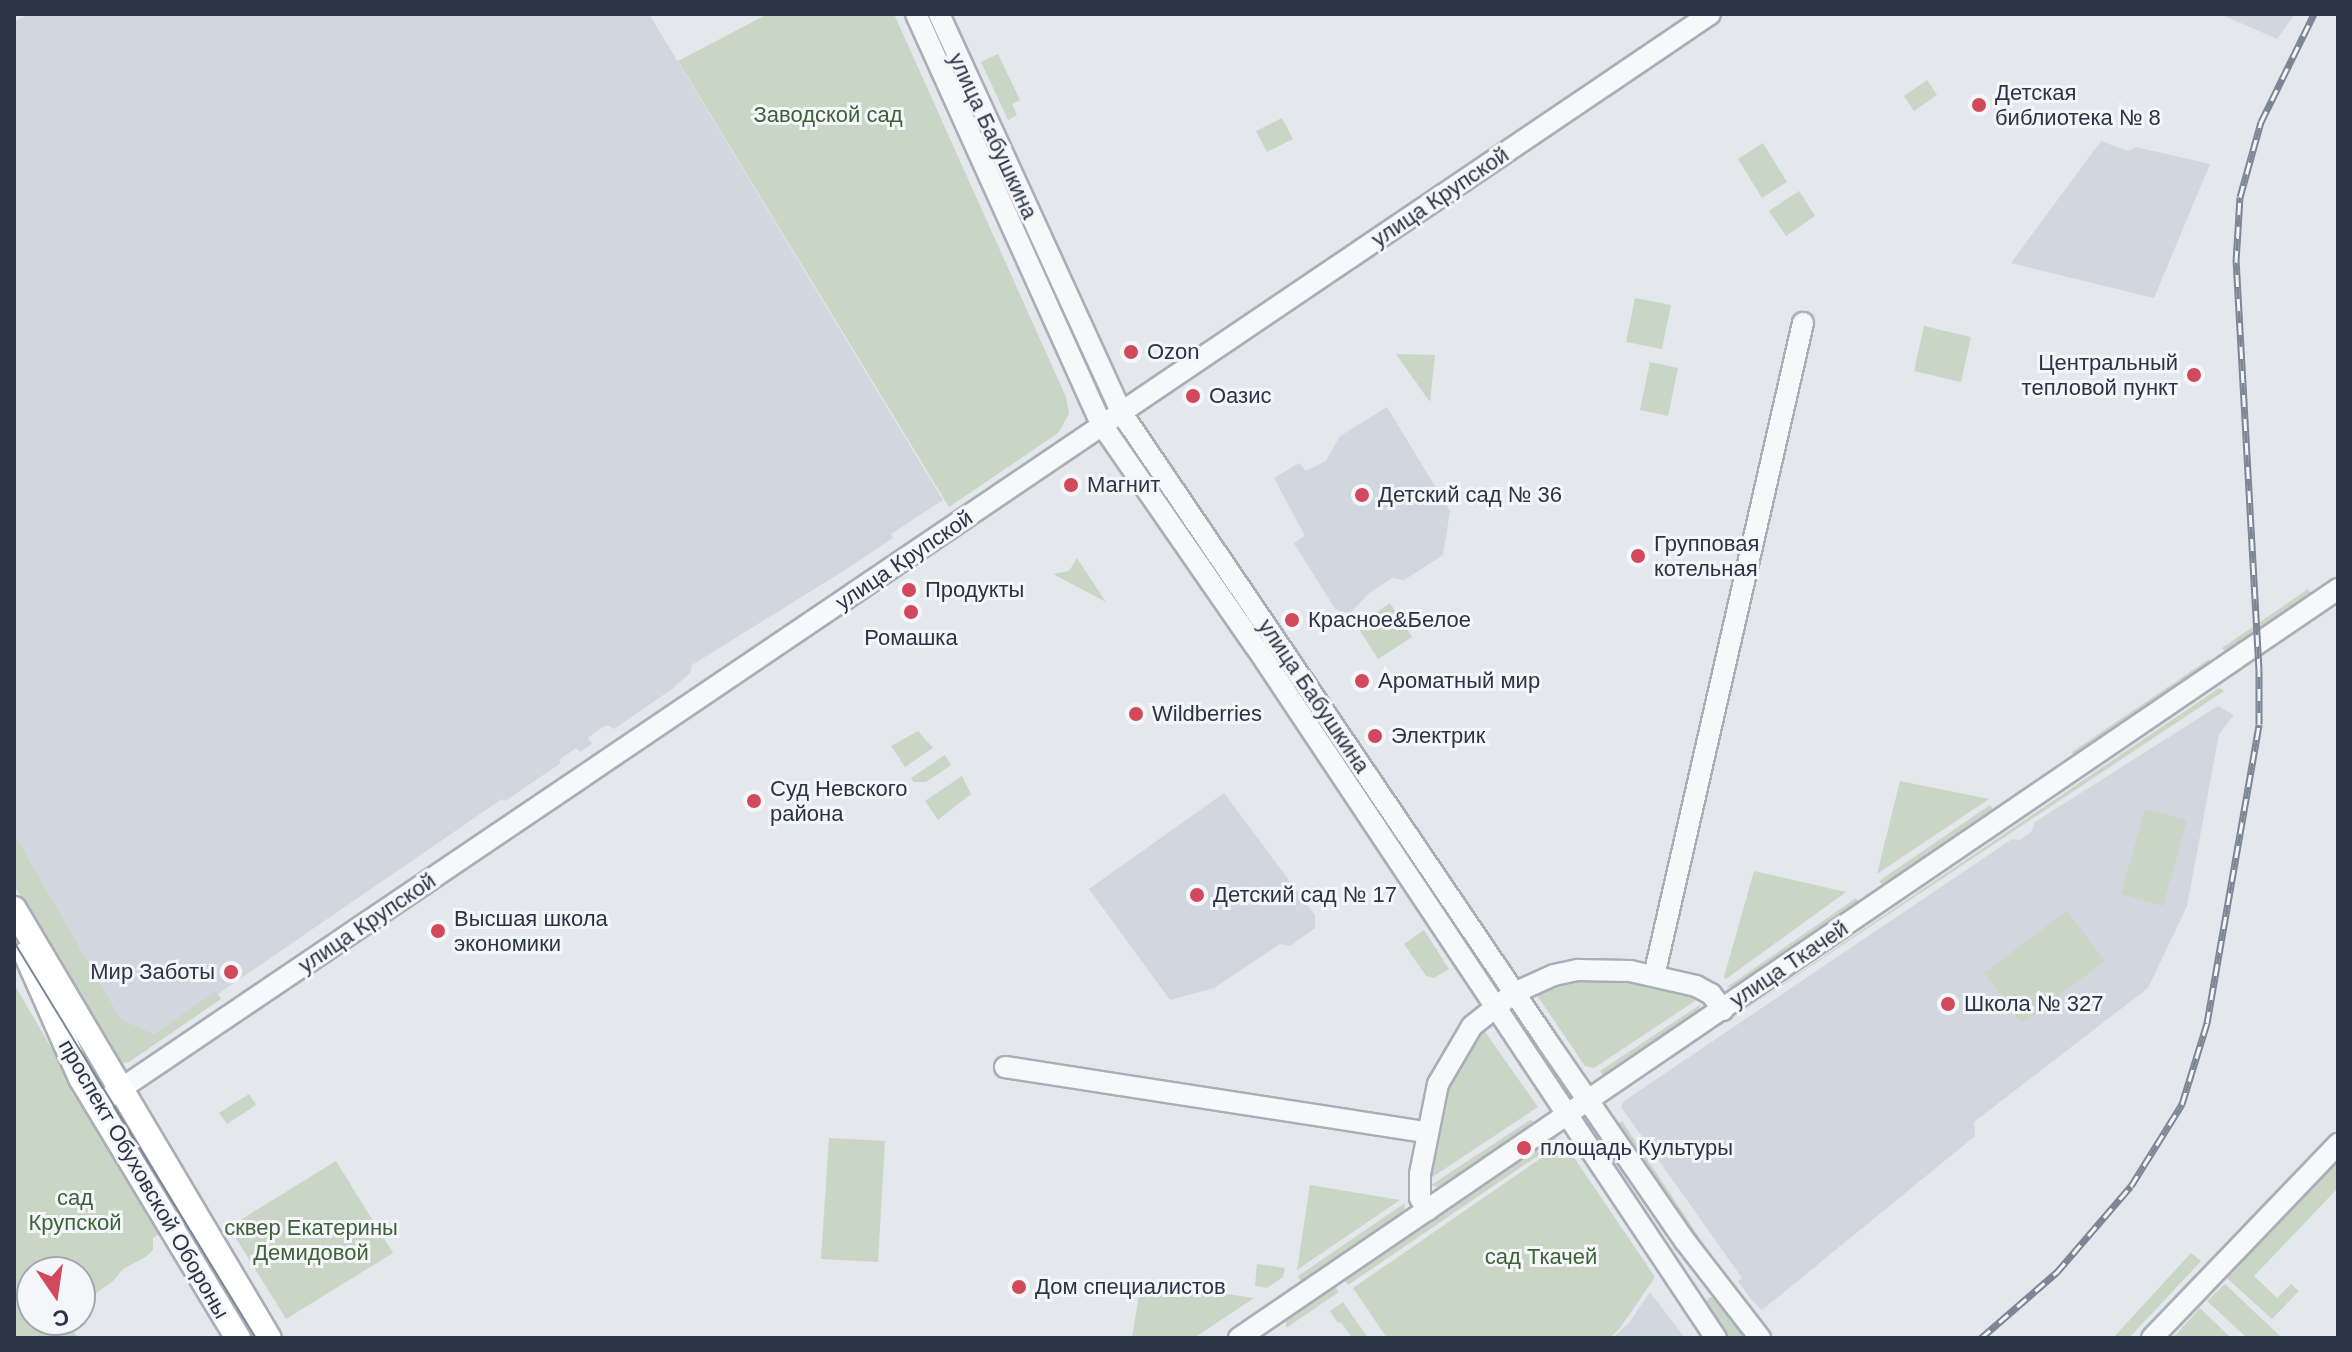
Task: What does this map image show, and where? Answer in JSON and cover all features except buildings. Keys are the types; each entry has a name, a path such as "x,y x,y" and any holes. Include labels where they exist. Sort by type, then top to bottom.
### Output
{"main road":[{"name":"проспект Обуховской Обороны","path":"14,909 269,1338"},
{"name":"проспект Обуховской Обороны","path":"14,930 66,1049 238,1338"}],"street":[{"name":"улица Бабушкина","path":"916,14 1102,425 1496,1006 1716,1338"},
{"name":"улица Бабушкина","path":"939,14 1121,412 1685,1241 1760,1338"},
{"name":"улица Крупской","path":"97,1105 1710,14"},
{"path":"1654,976 1803,323"},
{"name":"улица Ткачей","path":"1239,1338 1568,1115 1717,1002 2338,589"},
{"path":"1428,1210 1420,1198 1427,1132 1438,1084 1472,1026 1514,993 1554,975 1606,969 1654,976 1717,1002"},
{"path":"1005,1067 1427,1132"},
{"path":"2152,1338 2338,1144"}],"shaded area":[{"path":"29,14 649,14 943,500 891,534 893,538 845,570 692,665 690,673 672,689 614,729 607,725 595,732 588,738 592,744 580,752 576,748 559,760 561,763 505,801 502,799 218,994 216,992 154,1034 121,1019 14,833 14,22"},
{"path":"2220,14 2295,14 2277,39"},
{"path":"2101,141 2128,151 2136,147 2210,164 2154,298 2011,263"},
{"name":"Детский сад № 36","path":"1387,407 1450,511 1443,555 1404,580 1392,578 1368,594 1350,614 1335,609 1294,543 1305,536 1274,478 1299,463 1306,471 1326,461 1340,436"},
{"name":"Школа № 327","path":"2218,706 2234,715 2219,734 2187,906 2148,988 1974,1122 1975,1136 1762,1310 1738,1281 1742,1278 1621,1107 1624,1101 2012,839 2020,840 2031,832 2035,822"},
{"name":"Детский сад № 17","path":"1224,793 1315,915 1315,928 1290,946 1280,944 1214,988 1170,1000 1089,889"},
{"path":"1650,1292 1685,1338 1612,1338 1629,1323"}],"green space":[{"name":"Заводской сад","path":"768,14 894,14 1066,397 1069,414 1058,433 949,507 678,61"},
{"path":"998,54 1020,100 1012,104 1017,115 1008,120 981,62"},
{"path":"1927,80 1937,95 1914,111 1904,96"},
{"path":"1282,118 1293,139 1267,152 1256,131"},
{"path":"1763,143 1787,182 1762,198 1738,159"},
{"path":"1799,191 1815,216 1786,236 1769,211"},
{"path":"1635,298 1671,305 1662,349 1626,342"},
{"path":"1924,326 1971,337 1961,382 1914,371"},
{"path":"1396,354 1435,355 1430,402"},
{"path":"1650,362 1678,368 1668,416 1640,410"},
{"path":"1077,558 1106,602 1053,574 1069,571"},
{"path":"2308,589 2312,595 2227,653 2222,648"},
{"path":"1390,603 1412,637 1378,659 1357,626"},
{"path":"2209,659 2211,663 2075,756 2072,752"},
{"path":"2219,688 2224,691 1721,1026"},
{"path":"918,731 933,748 905,767 891,746"},
{"path":"945,755 951,765 926,782 913,782 911,778"},
{"path":"962,776 971,794 938,820 925,801"},
{"path":"1900,781 1989,799 1877,874"},
{"path":"1990,805 1994,811 1883,886 1879,881"},
{"path":"2145,809 2187,820 2163,906 2121,894"},
{"path":"14,833 121,1019 154,1034 216,991 221,999 129,1062 122,1063 14,885"},
{"path":"1754,871 1846,892 1726,979 1724,977"},
{"path":"1856,898 1859,902 1734,988 1727,987"},
{"path":"2067,911 2105,961 2022,1023 1984,973"},
{"path":"1424,930 1449,969 1434,978 1426,976 1404,944"},
{"path":"1606,976 1692,992 1698,999 1594,1068 1585,1066 1534,991 1556,982"},
{"name":"сад Крупской","path":"14,984 160,1234 153,1238 153,1250 147,1256 123,1269 96,1293 96,1256 16,1256 16,1336 78,1338 14,1338"},
{"path":"1701,1004 1698,1012 1604,1077 1600,1071"},
{"path":"1483,1029 1538,1107 1428,1180 1441,1094 1468,1044"},
{"path":"249,1094 256,1105 227,1124 219,1113"},
{"path":"1530,1120 1535,1122 1439,1188 1431,1185"},
{"path":"1622,1121 1746,1308 1743,1311 1616,1125"},
{"path":"829,1138 885,1141 878,1262 821,1259"},
{"path":"1555,1138 1558,1142 1348,1285 1345,1281"},
{"name":"сад Ткачей","path":"1560,1145 1575,1159 1655,1277 1620,1328 1610,1338 1387,1338 1353,1288"},
{"path":"2338,1157 2338,1188 2254,1276 2277,1298 2291,1284 2299,1291 2272,1319 2227,1278"},
{"name":"сквер Екатерины Демидовой","path":"336,1161 393,1253 286,1319 229,1227"},
{"path":"1310,1185 1400,1200 1297,1270"},
{"path":"1405,1203 1404,1211 1301,1281 1298,1276"},
{"path":"2191,1253 2201,1261 2129,1338 2113,1338"},
{"path":"1257,1264 1285,1268 1283,1277 1267,1288 1255,1286"},
{"path":"1151,1283 1254,1298 1194,1338 1132,1338 1140,1288"},
{"path":"2225,1284 2280,1336 2247,1338 2207,1301"},
{"path":"1335,1287 1339,1292 1286,1328 1286,1320"},
{"path":"1714,1297 1747,1338 1725,1338 1703,1305"},
{"path":"1343,1302 1368,1338 1352,1338 1341,1322 1338,1323 1330,1311"},
{"path":"2200,1308 2231,1338 2173,1338"}],"tram line":[{"path":"14,942 256,1338"}],"railway":[{"path":"1981,1338 2057,1272 2131,1186 2182,1104 2207,1023 2259,724 2259,670 2236,262 2240,197 2261,122 2314,14"}],"place":[{"name":"Детская библиотека № 8","path":"1979,105"},
{"name":"Ozon","path":"1131,352"},
{"name":"Центральный тепловой пункт","path":"2194,375"},
{"name":"Оазис","path":"1193,396"},
{"name":"Магнит","path":"1071,485"},
{"name":"Детский сад № 36","path":"1362,495"},
{"name":"Групповая котельная","path":"1638,556"},
{"name":"Продукты","path":"909,590"},
{"name":"Ромашка","path":"911,612"},
{"name":"Красное&Белое","path":"1292,620"},
{"name":"Ароматный мир","path":"1362,681"},
{"name":"Wildberries","path":"1136,714"},
{"name":"Электрик","path":"1375,736"},
{"name":"Суд Невского района","path":"754,801"},
{"name":"Детский сад № 17","path":"1197,895"},
{"name":"Высшая школа экономики","path":"438,931"},
{"name":"Мир Заботы","path":"231,972"},
{"name":"Школа № 327","path":"1948,1004"},
{"name":"площадь Культуры","path":"1524,1148"},
{"name":"Дом специалистов","path":"1019,1287"}]}
